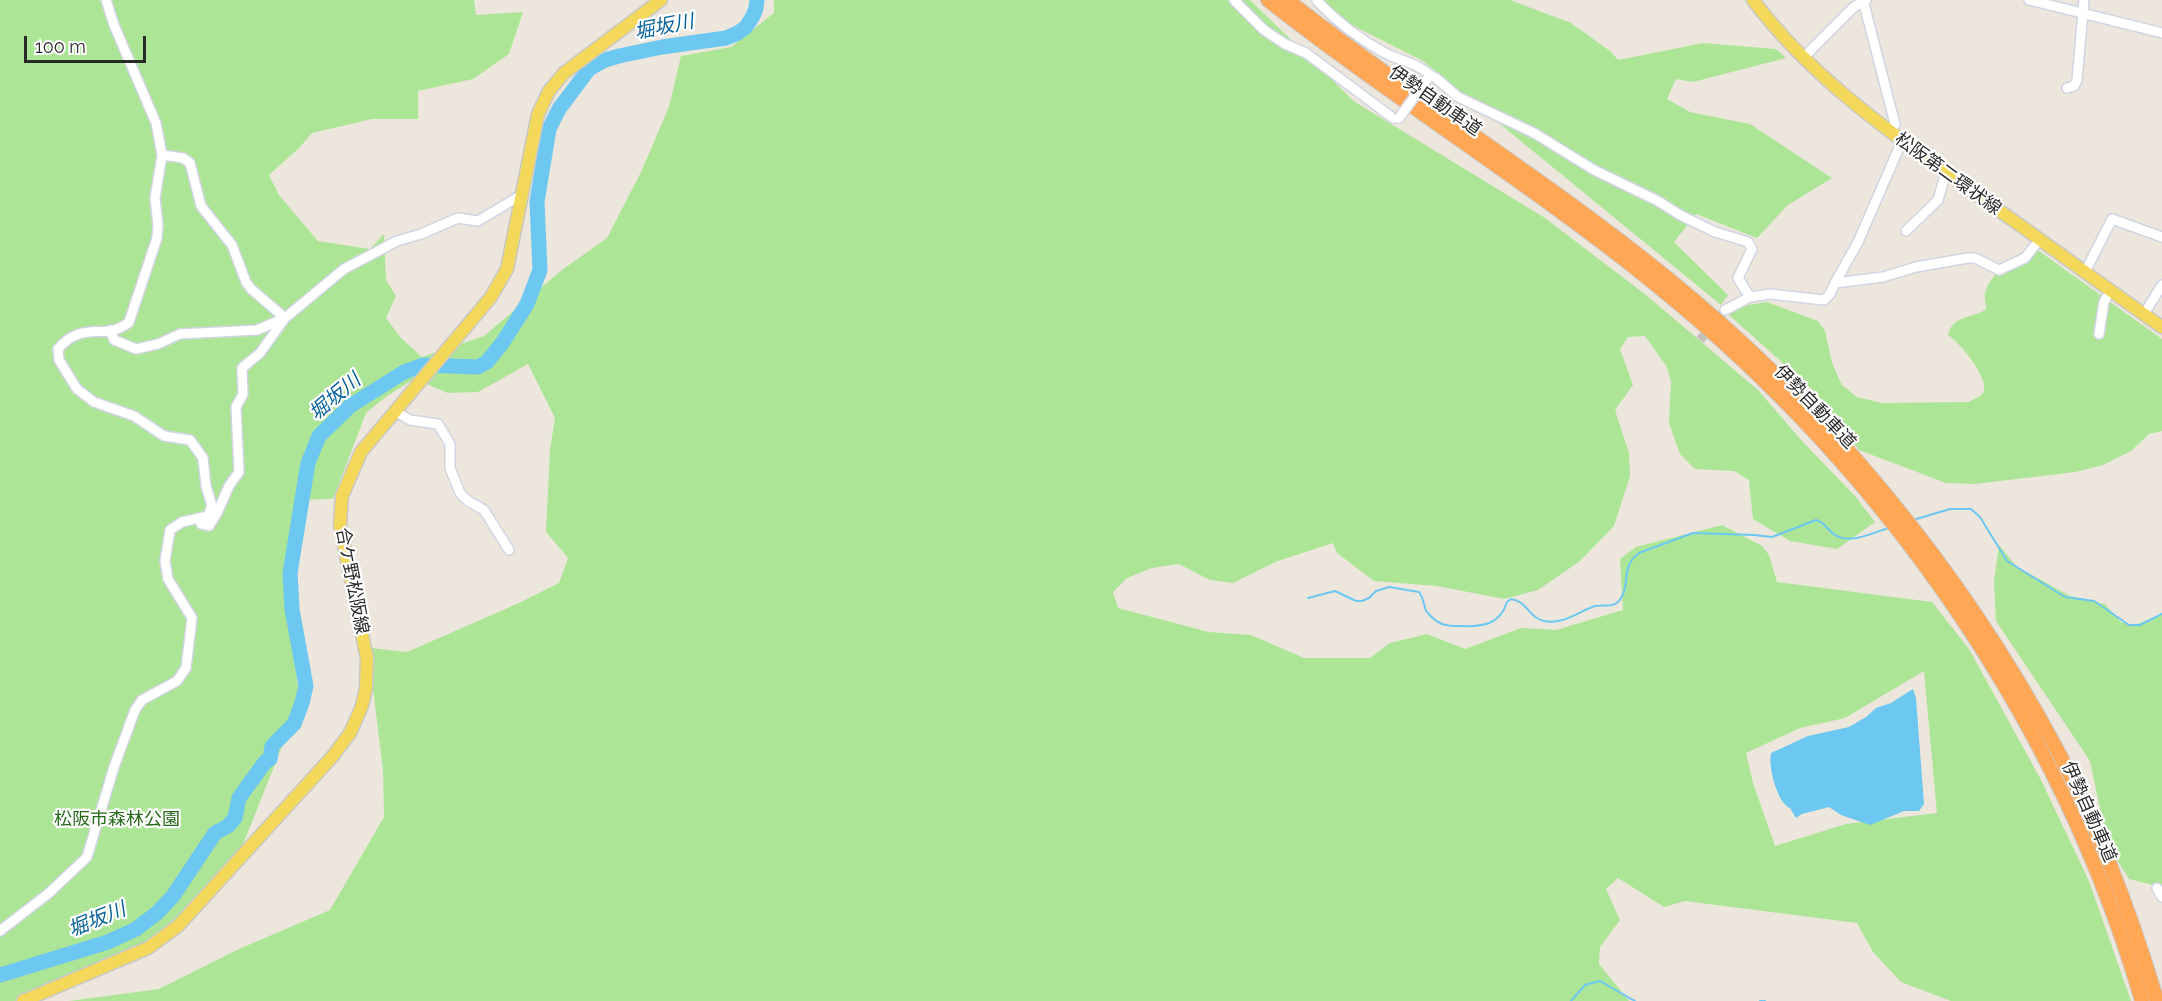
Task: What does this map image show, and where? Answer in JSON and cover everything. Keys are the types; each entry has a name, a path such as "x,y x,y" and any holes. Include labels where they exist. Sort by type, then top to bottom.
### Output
{"highway":[{"name":"伊勢自動車道","path":"1268,0 1349,62 1563,214 1659,286 1712,331 1776,391 1865,488 1905,537 1979,644 2013,698 2043,753 2100,879 2121,933 2142,1001"},
{"name":"伊勢自動車道","path":"1287,0 1570,204 1666,277 1720,322 1785,383 1875,480 1949,577 2026,694 2057,750 2110,865 2157,1001"}],"main road":[{"name":"合ケ野松阪線","path":"23,1001 148,948 178,926 332,757 350,733 362,706 366,688 367,659 340,525 342,496 361,452 491,297 507,269 538,114 549,91 564,73 661,0"},
{"name":"松阪第二環状線","path":"1753,0 1776,30 1839,93 1902,141 2162,327"}],"street":[{"path":"106,0 114,25 156,123 162,155 155,198 157,238 129,322 122,328 80,333 67,338 58,349 59,360 77,389 94,402 134,416 164,436 190,440 203,458 206,486 212,506 208,516 201,524 209,526 229,486 239,472 236,407 243,394 242,369 260,353 285,318 344,269 397,241 421,234 458,218 478,221 523,194"},
{"path":"1234,0 1264,30 1285,44 1306,53 1393,118 1399,118 1429,77"},
{"path":"2029,0 2055,3 2081,13 2162,33"},
{"path":"2067,88 2074,86 2077,80 2081,13 2084,0"},
{"path":"1317,1 1339,24 1352,33 1400,60 1418,66 1429,77 1436,78 1458,97 1534,133 1594,170 1658,201 1680,215 1715,231 1748,242 1752,249 1738,278 1750,297"},
{"path":"1803,58 1854,7 1864,1 1895,124 1891,133"},
{"path":"1725,310 1750,297 1770,294 1816,301 1824,300 1830,294 1858,242 1902,141"},
{"path":"162,155 183,158 190,163 201,206 232,245 246,282 285,318"},
{"path":"1906,231 1938,200 1946,172"},
{"path":"2085,272 2112,219 2162,237"},
{"path":"1836,283 1883,277 1916,267 1975,258 2000,270 2025,258 2040,239"},
{"path":"2144,315 2162,285"},
{"path":"2099,334 2104,302 2111,290"},
{"path":"110,330 114,340 136,349 158,344 180,334 257,330 285,318"},
{"path":"395,411 410,420 438,424 450,444 450,468 460,493 468,501 484,510 509,550"},
{"path":"0,931 49,893 87,857 114,767 135,710 142,700 177,681 186,668 192,618 168,579 166,550 170,530 182,522 208,516"}],"green space":[{"name":"松阪市森林公園","path":"0,0 474,0 476,15 523,12 509,54 473,79 418,91 418,119 372,119 312,133 269,175 279,195 318,241 370,249 384,234 386,280 396,296 386,318 401,338 422,357 484,336 562,270 607,238 641,172 669,107 681,56 731,47 774,13 774,0 1250,0 1355,102 1545,218 1646,295 1758,390 1802,441 1855,496 1875,522 1837,549 1790,541 1753,519 1749,480 1734,471 1695,469 1680,454 1669,423 1671,382 1667,367 1645,336 1628,337 1620,349 1633,385 1615,410 1629,453 1630,476 1614,526 1580,561 1538,590 1504,599 1437,586 1374,581 1337,553 1333,543 1275,562 1233,583 1210,580 1179,564 1152,568 1127,578 1113,592 1118,608 1209,632 1251,635 1304,658 1370,658 1390,643 1427,634 1465,649 1521,628 1556,630 1623,610 1620,559 1636,547 1722,525 1762,546 1769,555 1777,582 1932,602 1969,649 2040,778 2089,881 2131,1001 1951,1001 1901,982 1873,952 1857,923 1685,901 1664,907 1618,878 1606,889 1620,920 1600,947 1599,964 1629,1001 69,1001 159,989 239,949 330,910 384,817 383,769 372,682 371,648 407,652 559,583 568,558 546,532 550,450 555,418 528,364 478,392 448,393 414,379 366,413 333,499 296,500 284,580 300,702 294,701 298,702 291,724 236,862 148,948 22,1001 0,1001","holes":["1924,671 1937,813 1846,824 1775,846 1753,783 1746,753 1800,728 1845,718"]},
{"path":"1314,0 1510,0 1571,23 1610,51 1618,60 1703,43 1776,49 1786,58 1693,82 1676,79 1667,99 1690,112 1750,124 1832,178 1788,205 1757,238 1696,214 1674,242 1728,295 1721,305 1423,61 1340,19"},
{"path":"2032,246 2162,339 2162,431 2149,434 2131,451 2103,465 2075,472 1975,484 1946,483 1859,450 1815,392 1728,314 1748,305 1767,302 1818,321 1825,331 1832,363 1842,385 1857,397 1882,403 1968,402 1982,395 1984,385 1982,377 1972,360 1948,335 1954,323 1986,309 1985,294 1991,280 2011,260"},
{"path":"1999,545 2016,566 2070,596 2105,604 2121,622 2133,626 2162,614 2162,891 2153,885 2129,879 2116,858 2106,836 2090,761 1996,621 1994,582"}],"water":[{"path":"1913,689 1916,698 1924,804 1919,811 1904,811 1870,825 1841,815 1829,807 1802,814 1796,818 1777,792 1772,775 1771,753 1808,736 1849,727 1876,708 1891,703"}],"waterway":[{"name":"堀坂川","path":"0,975 108,942 136,929 157,913 173,896 215,833 228,826 235,818 239,798 265,762 270,759 272,746 294,724 306,686 292,609 290,573 308,463 319,436 350,406 404,372 423,365 478,367 487,362 503,342 527,304 540,270 537,202 549,129 559,109 589,69 605,60 619,56 726,38 746,27 753,16 757,0"},
{"path":"1913,520 1950,509 1971,509 1980,517 2007,561 2065,597 2094,601 2129,625 2140,625 2162,614"},
{"path":"1308,598 1335,591 1356,601 1362,601 1376,591 1389,587 1419,592 1426,611 1432,618 1437,622 1455,626 1476,626 1489,623 1500,616 1511,599 1521,603 1535,617 1550,622 1569,618 1592,607 1615,604 1624,592 1628,569 1633,558 1639,553 1693,533 1772,537 1816,520 1835,535 1848,539 1863,537 1891,527"},
{"path":"1571,1001 1585,985 1600,981 1635,1001"},
{"path":"1760,1001 1765,1001"}],"tunnel":[{"path":"1700,340 1725,310"}]}
